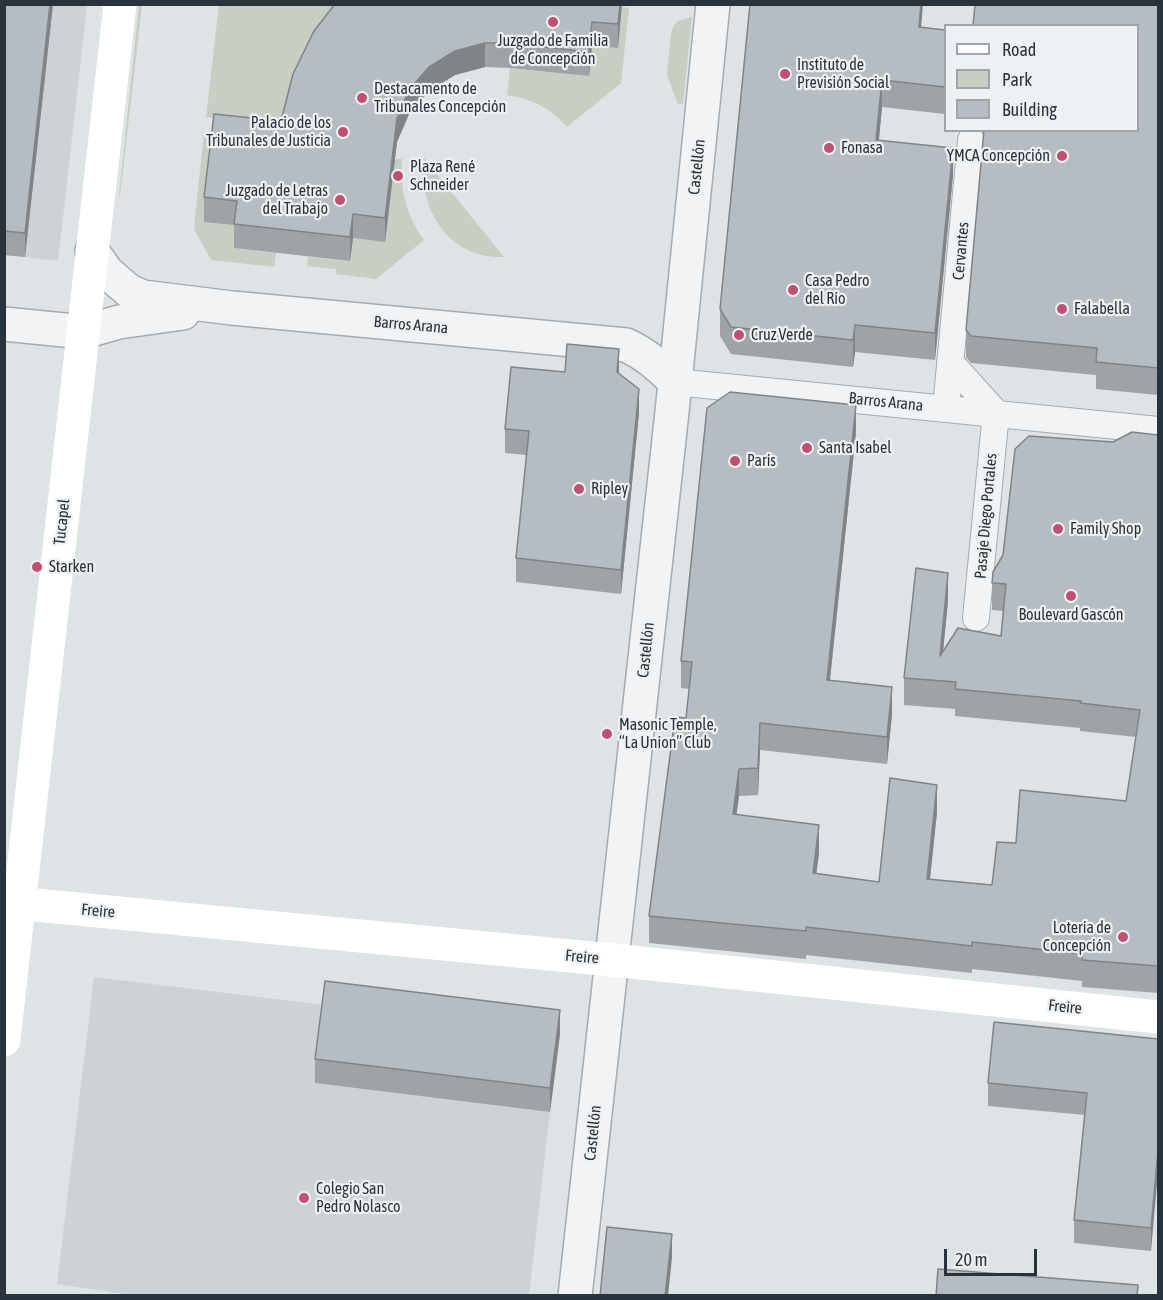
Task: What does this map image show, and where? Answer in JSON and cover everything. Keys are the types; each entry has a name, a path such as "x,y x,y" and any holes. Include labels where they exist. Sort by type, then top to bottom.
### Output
{"main road":[{"name":"Tucapel","path":"4,1040 12,903 84,332 120,4"},
{"name":"Freire","path":"12,903 612,960 1158,1017"}],"street":[{"name":"Castellón","path":"575,1296 675,382 713,4"},
{"name":"Cervantes","path":"946,408 971,140"},
{"name":"Barros Arana","path":"92,251 107,272 129,291 143,297 232,308 626,345 656,363 675,382 1158,430"},
{"name":"Barros Arana","path":"626,345 654,335 667,326 682,304"},
{"name":"Barros Arana","path":"4,324 84,332 119,322 232,308"},
{"path":"950,362 996,413"},
{"name":"Pasaje Diego Portales","path":"976,618 996,413"}],"shaded area":[{"path":"5,5 87,5 58,261 5,255"},
{"name":"Colegio San Pedro Nolasco","path":"94,977 325,1005 316,1083 550,1112 529,1295 138,1296 57,1284"}],"green space":[{"path":"139,5 142,5 120,196 119,194"},
{"path":"219,5 332,5 341,13 281,125 206,117"},
{"path":"622,7 629,8 621,83 567,127 540,105 507,95 510,68 589,76 592,46 618,48"},
{"path":"692,17 683,104 678,104 667,75 671,34 678,21"},
{"path":"204,132 283,141 204,221 237,225 234,248 276,253 274,267 211,260 194,229"},
{"path":"424,158 504,257 484,256 467,250 441,227 426,195 423,177"},
{"path":"394,159 402,159 403,192 409,212 424,240 376,279 336,274 336,269 307,266 308,257 350,261 353,238"}],"building":[{"path":"4,4 50,4 25,233 4,231"},
{"name":"Palacio de los Tribunales de Justicia","path":"335,4 620,4 618,24 592,22 589,52 510,43 485,43 455,51 429,67 409,90 397,118 385,218 353,214 350,237 234,224 237,201 204,197 214,114 281,121 293,74 314,31"},
{"path":"750,4 921,4 919,27 944,30 944,87 882,80 876,140 953,148 935,333 855,325 853,340 731,327 720,309"},
{"name":"Falabella","path":"975,4 1158,4 1158,368 1096,362 1097,348 971,336 966,330 984,132 1139,132 1139,24 973,24"},
{"name":"Ripley","path":"567,344 619,349 617,372 639,389 621,570 516,558 529,431 505,429 511,367 565,372"},
{"path":"730,392 856,405 827,680 892,687 887,737 760,723 758,768 739,769 733,814 819,825 813,873 879,882 890,778 937,785 927,879 992,885 997,842 1016,843 1020,790 1126,801 1140,710 1080,703 1081,701 955,689 956,682 904,678 916,568 948,573 940,656 958,628 1001,636 1006,584 992,583 993,572 1003,555 1015,449 1029,436 1113,442 1132,432 1158,435 1158,966 1082,960 1083,954 972,942 972,946 806,927 806,931 649,916 675,717 686,718 692,662 681,661 707,408"},
{"path":"325,981 560,1010 550,1088 315,1059"},
{"path":"994,1022 1158,1039 1158,1150 1151,1228 1074,1220 1087,1093 988,1083"},
{"path":"607,1227 672,1234 665,1296 600,1296"},
{"path":"938,1269 1138,1285 1137,1296 936,1296"}],"place":[{"name":"Juzgado de Familia de Concepción","path":"553,22"},
{"name":"Instituto de Previsión Social","path":"785,74"},
{"name":"Destacamento de Tribunales Concepción","path":"362,98"},
{"name":"Palacio de los Tribunales de Justicia","path":"343,132"},
{"name":"Fonasa","path":"829,148"},
{"name":"YMCA Concepción","path":"1062,156"},
{"name":"Plaza René Schneider","path":"398,176"},
{"name":"Juzgado de Letras del Trabajo","path":"340,200"},
{"name":"Casa Pedro del Río","path":"793,290"},
{"name":"Falabella","path":"1062,309"},
{"name":"Cruz Verde","path":"739,335"},
{"name":"Santa Isabel","path":"807,448"},
{"name":"París","path":"735,461"},
{"name":"Ripley","path":"579,489"},
{"name":"Family Shop","path":"1058,529"},
{"name":"Starken","path":"37,567"},
{"name":"Boulevard Gascón","path":"1071,596"},
{"name":"Masonic Temple, “La Union” Club","path":"607,734"},
{"name":"Lotería de Concepción","path":"1123,937"},
{"name":"Colegio San Pedro Nolasco","path":"304,1198"}]}
